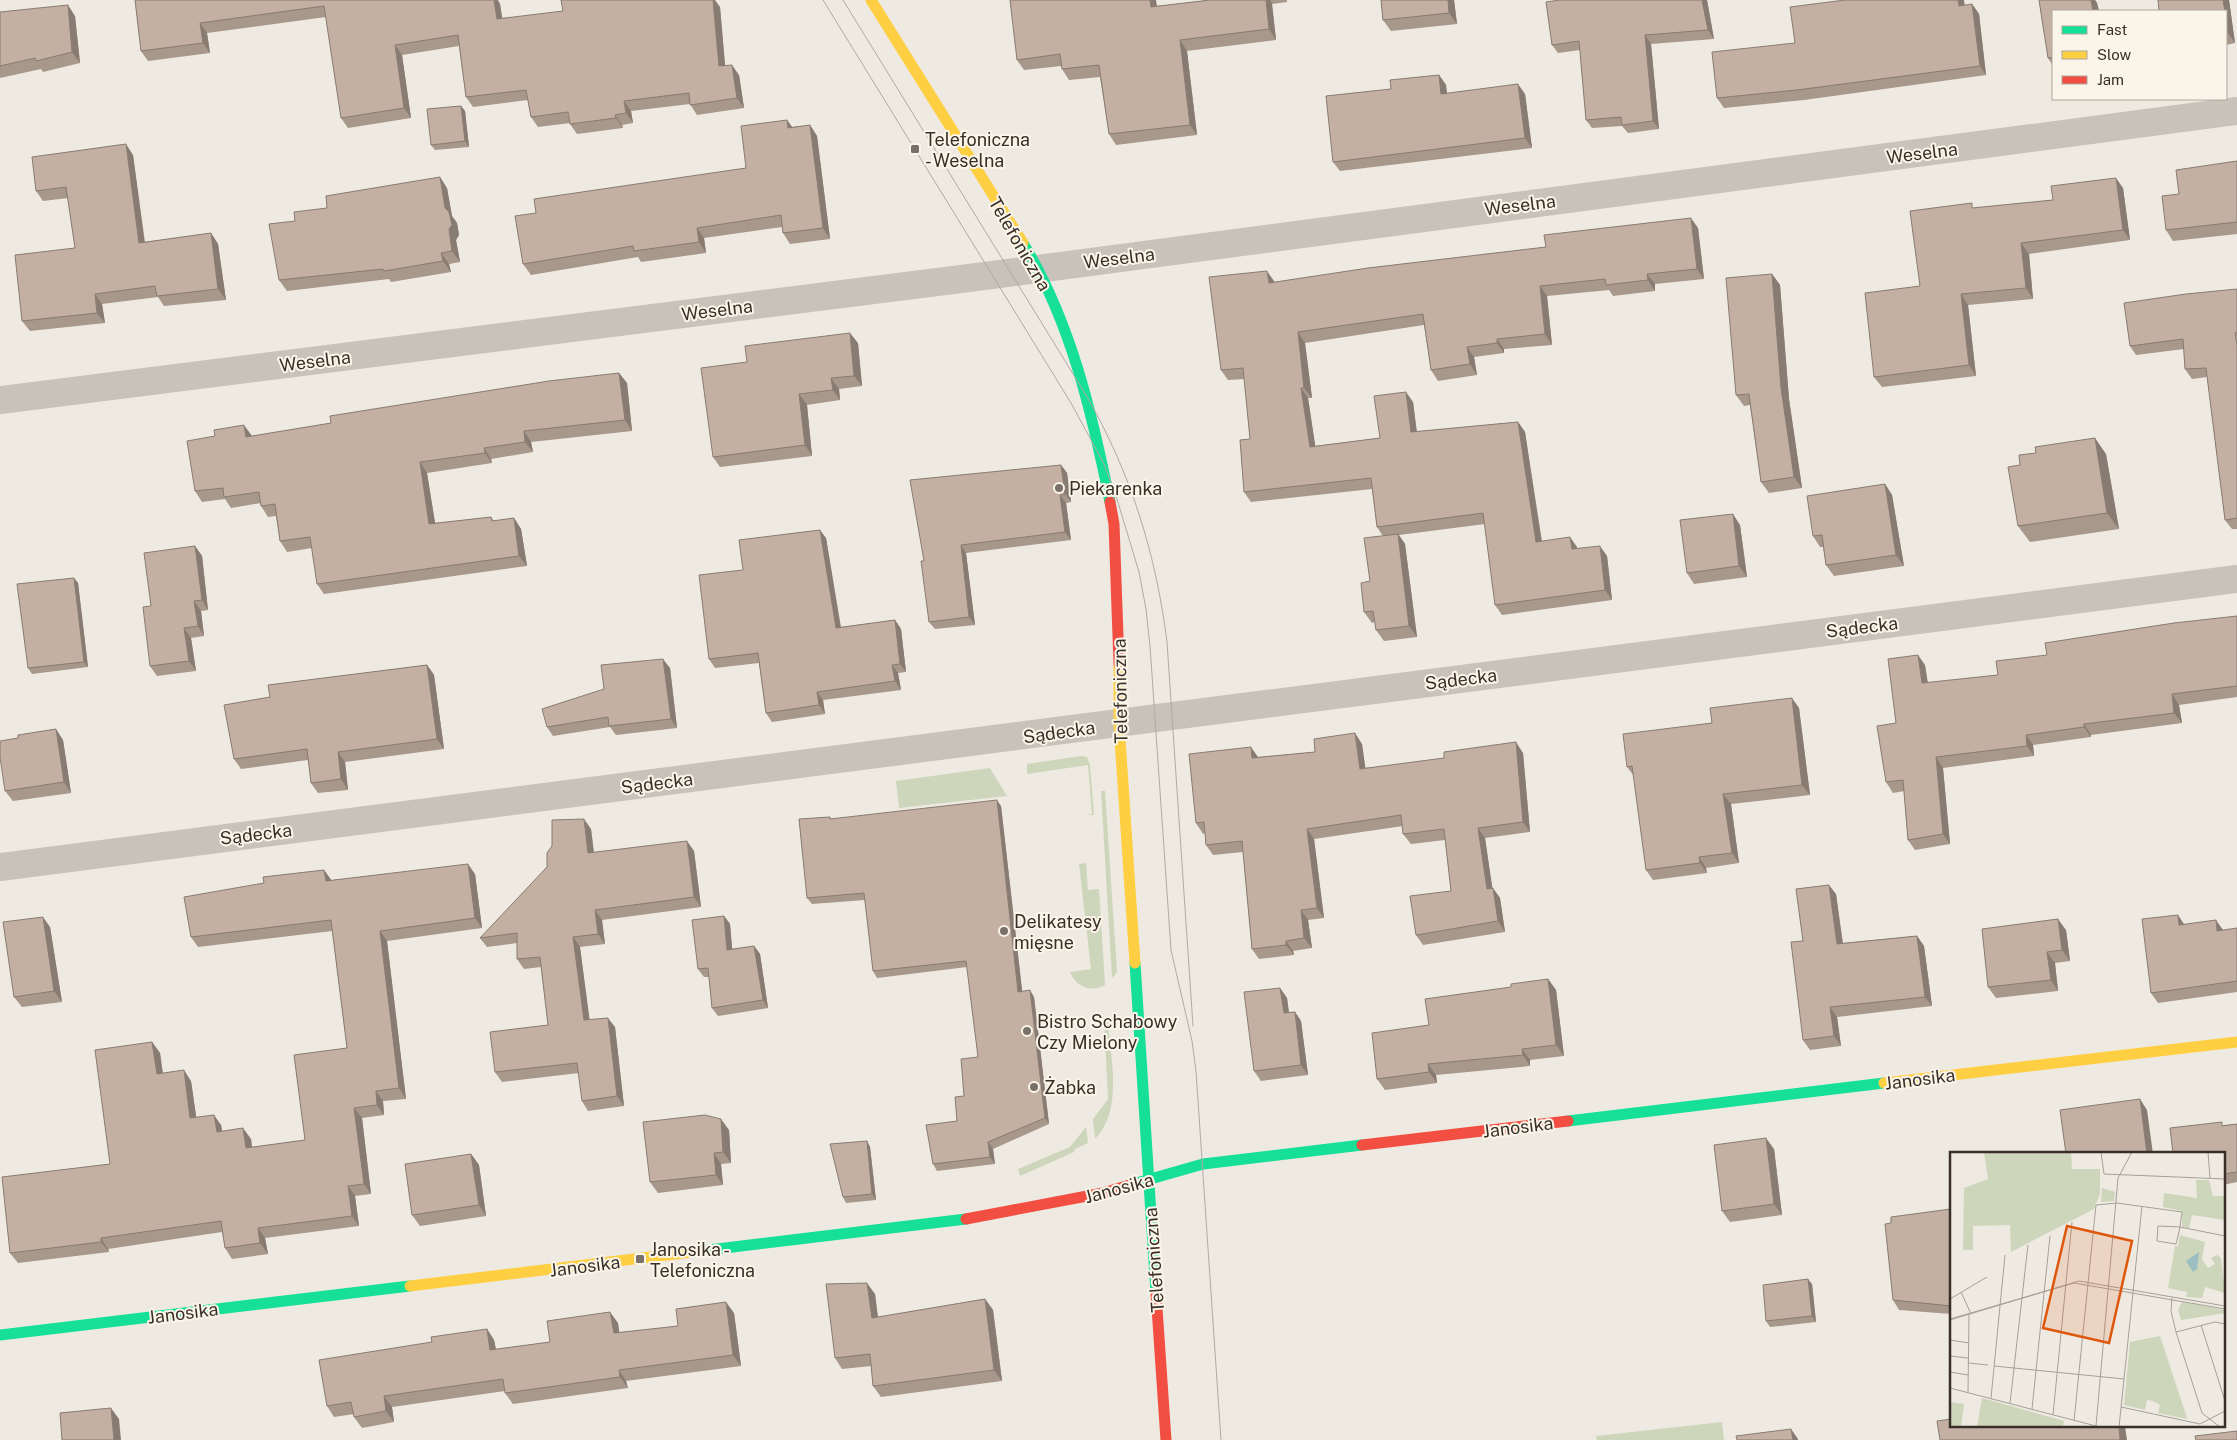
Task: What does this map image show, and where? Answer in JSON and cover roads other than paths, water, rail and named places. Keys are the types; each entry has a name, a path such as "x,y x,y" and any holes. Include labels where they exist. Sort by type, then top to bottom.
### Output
{"street":[{"name":"Telefoniczna","path":"871,0 1038,268 1067,337 1091,410 1114,524 1119,625 1118,724 1166,1440"},
{"name":"Weselna","path":"0,400 1038,268 2237,112"},
{"name":"Sądecka","path":"0,867 2237,579"},
{"name":"Janosika","path":"0,1335 934,1224 1041,1207 1149,1180 1203,1164 2237,1042"}],"tram line":[{"path":"823,0 1071,403 1104,464 1117,499 1139,572 1150,646 1171,950 1192,1041 1196,1071 1221,1440"},
{"path":"843,0 1086,395 1102,424 1129,484 1156,577 1167,642 1193,1026"}],"place":[{"name":"Telefoniczna - Weselna","path":"915,149"},
{"name":"Piekarenka","path":"1059,488"},
{"name":"Delikatesy mięsne","path":"1004,931"},
{"name":"Bistro Schabowy Czy Mielony","path":"1027,1031"},
{"name":"Żabka","path":"1034,1087"},
{"name":"Janosika - Telefoniczna","path":"640,1259"}]}
